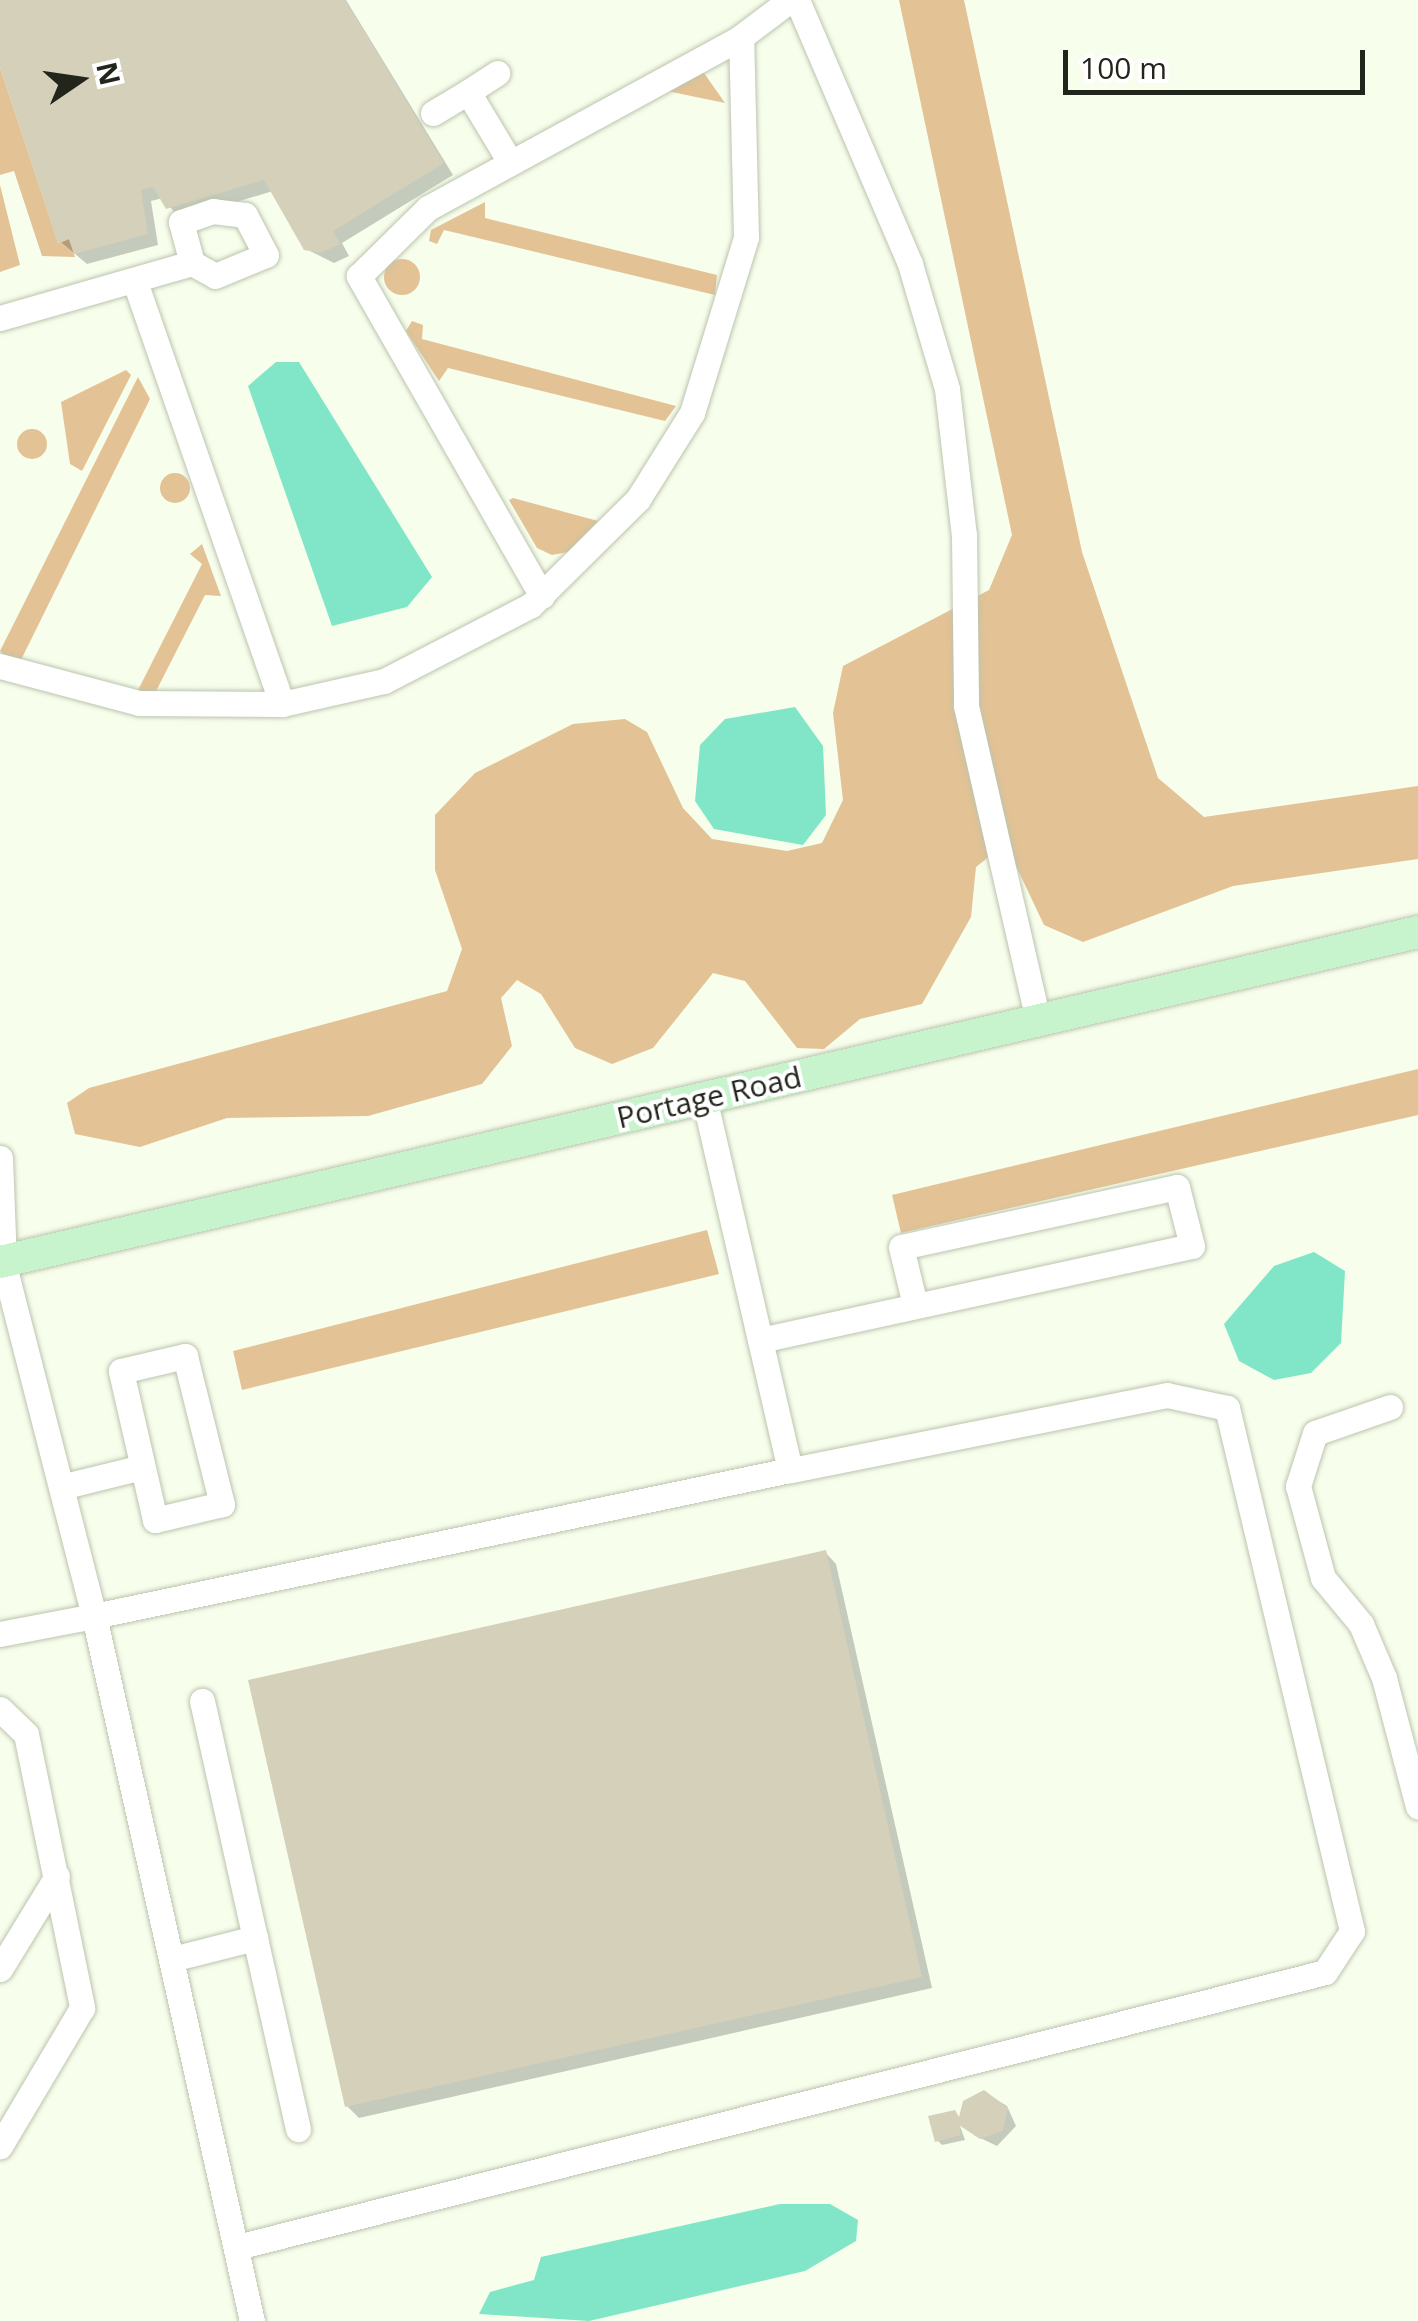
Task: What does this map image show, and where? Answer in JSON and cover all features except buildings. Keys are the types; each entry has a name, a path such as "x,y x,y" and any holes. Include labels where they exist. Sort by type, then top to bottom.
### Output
{"main road":[{"name":"Portage Road","path":"1,1258 1418,932"}],"street":[{"path":"542,596 359,276 428,208 741,37 794,0 910,264 942,370 964,535 966,706 1038,1020"},
{"path":"0,666 139,703 282,704 384,681 468,644 542,596 638,499 712,364 746,237 741,37"},
{"path":"434,113 497,74"},
{"path":"468,92 510,162"},
{"path":"0,318 192,263"},
{"path":"135,282 282,704"},
{"path":"704,1098 790,1470"},
{"path":"0,1158 1,1258 94,1616 252,2321"},
{"path":"760,1340 1192,1246 1177,1187 901,1247 915,1305"},
{"path":"185,1356 222,1504 156,1520 142,1467 121,1371 185,1356"},
{"path":"0,1634 1168,1395 1227,1408 1352,1931 1325,1972 237,2247"},
{"path":"1390,1406 1315,1434 1298,1486 1323,1578 1361,1624 1384,1678 1418,1807"},
{"path":"60,1488 142,1467"},
{"path":"202,1701 298,2129"},
{"path":"0,1709 26,1734 82,2008 0,2146"},
{"path":"0,1969 57,1876"},
{"path":"172,1959 255,1938"}],"shaded area":[{"path":"899,0 964,0 1082,552 1158,778 1204,817 1418,786 1418,859 1233,886 1083,942 1044,925 1015,864 991,855 976,867 971,917 922,1004 860,1019 824,1049 797,1048 745,981 713,973 653,1048 612,1064 575,1048 541,994 517,980 501,998 512,1046 482,1084 368,1116 227,1118 140,1147 75,1134 67,1103 89,1088 447,991 462,949 435,870 435,815 475,773 573,724 625,719 647,732 683,808 712,839 787,851 822,843 843,800 833,713 843,666 989,590 1012,535"},
{"path":"0,67 58,243 69,239 75,257 42,256 14,171 0,175"},
{"path":"704,73 725,103 667,91 691,74"},
{"path":"0,185 20,265 0,272"},
{"path":"485,202 485,218 717,275 715,295 444,230 437,244 429,241 431,230"},
{"path":"402,259 414,265 420,277 414,289 402,295 390,289 384,277 390,265"},
{"path":"412,321 423,325 422,339 676,406 665,421 448,368 439,381 406,331"},
{"path":"276,362 299,362 432,577 407,607 332,626 248,386"},
{"path":"126,370 131,375 82,471 70,464 61,402"},
{"path":"138,377 150,399 17,668 0,651"},
{"path":"32,429 43,433 47,444 43,455 32,459 21,455 17,444 21,433"},
{"path":"175,473 186,477 190,488 186,499 175,503 164,499 160,488 164,477"},
{"path":"509,500 598,521 568,552 552,555 537,548"},
{"path":"202,544 221,596 205,595 153,697 136,694 202,564 190,554"},
{"path":"795,707 823,746 826,815 803,845 714,829 695,801 700,745 725,719"},
{"path":"1418,1069 1418,1115 901,1233 892,1195"},
{"path":"707,1230 719,1274 242,1390 233,1351"},
{"path":"1314,1252 1345,1271 1341,1343 1311,1373 1274,1380 1239,1361 1224,1324 1274,1266"},
{"path":"780,2204 830,2204 858,2220 856,2241 805,2271 589,2321 479,2314 490,2292 534,2280 541,2257"}]}
